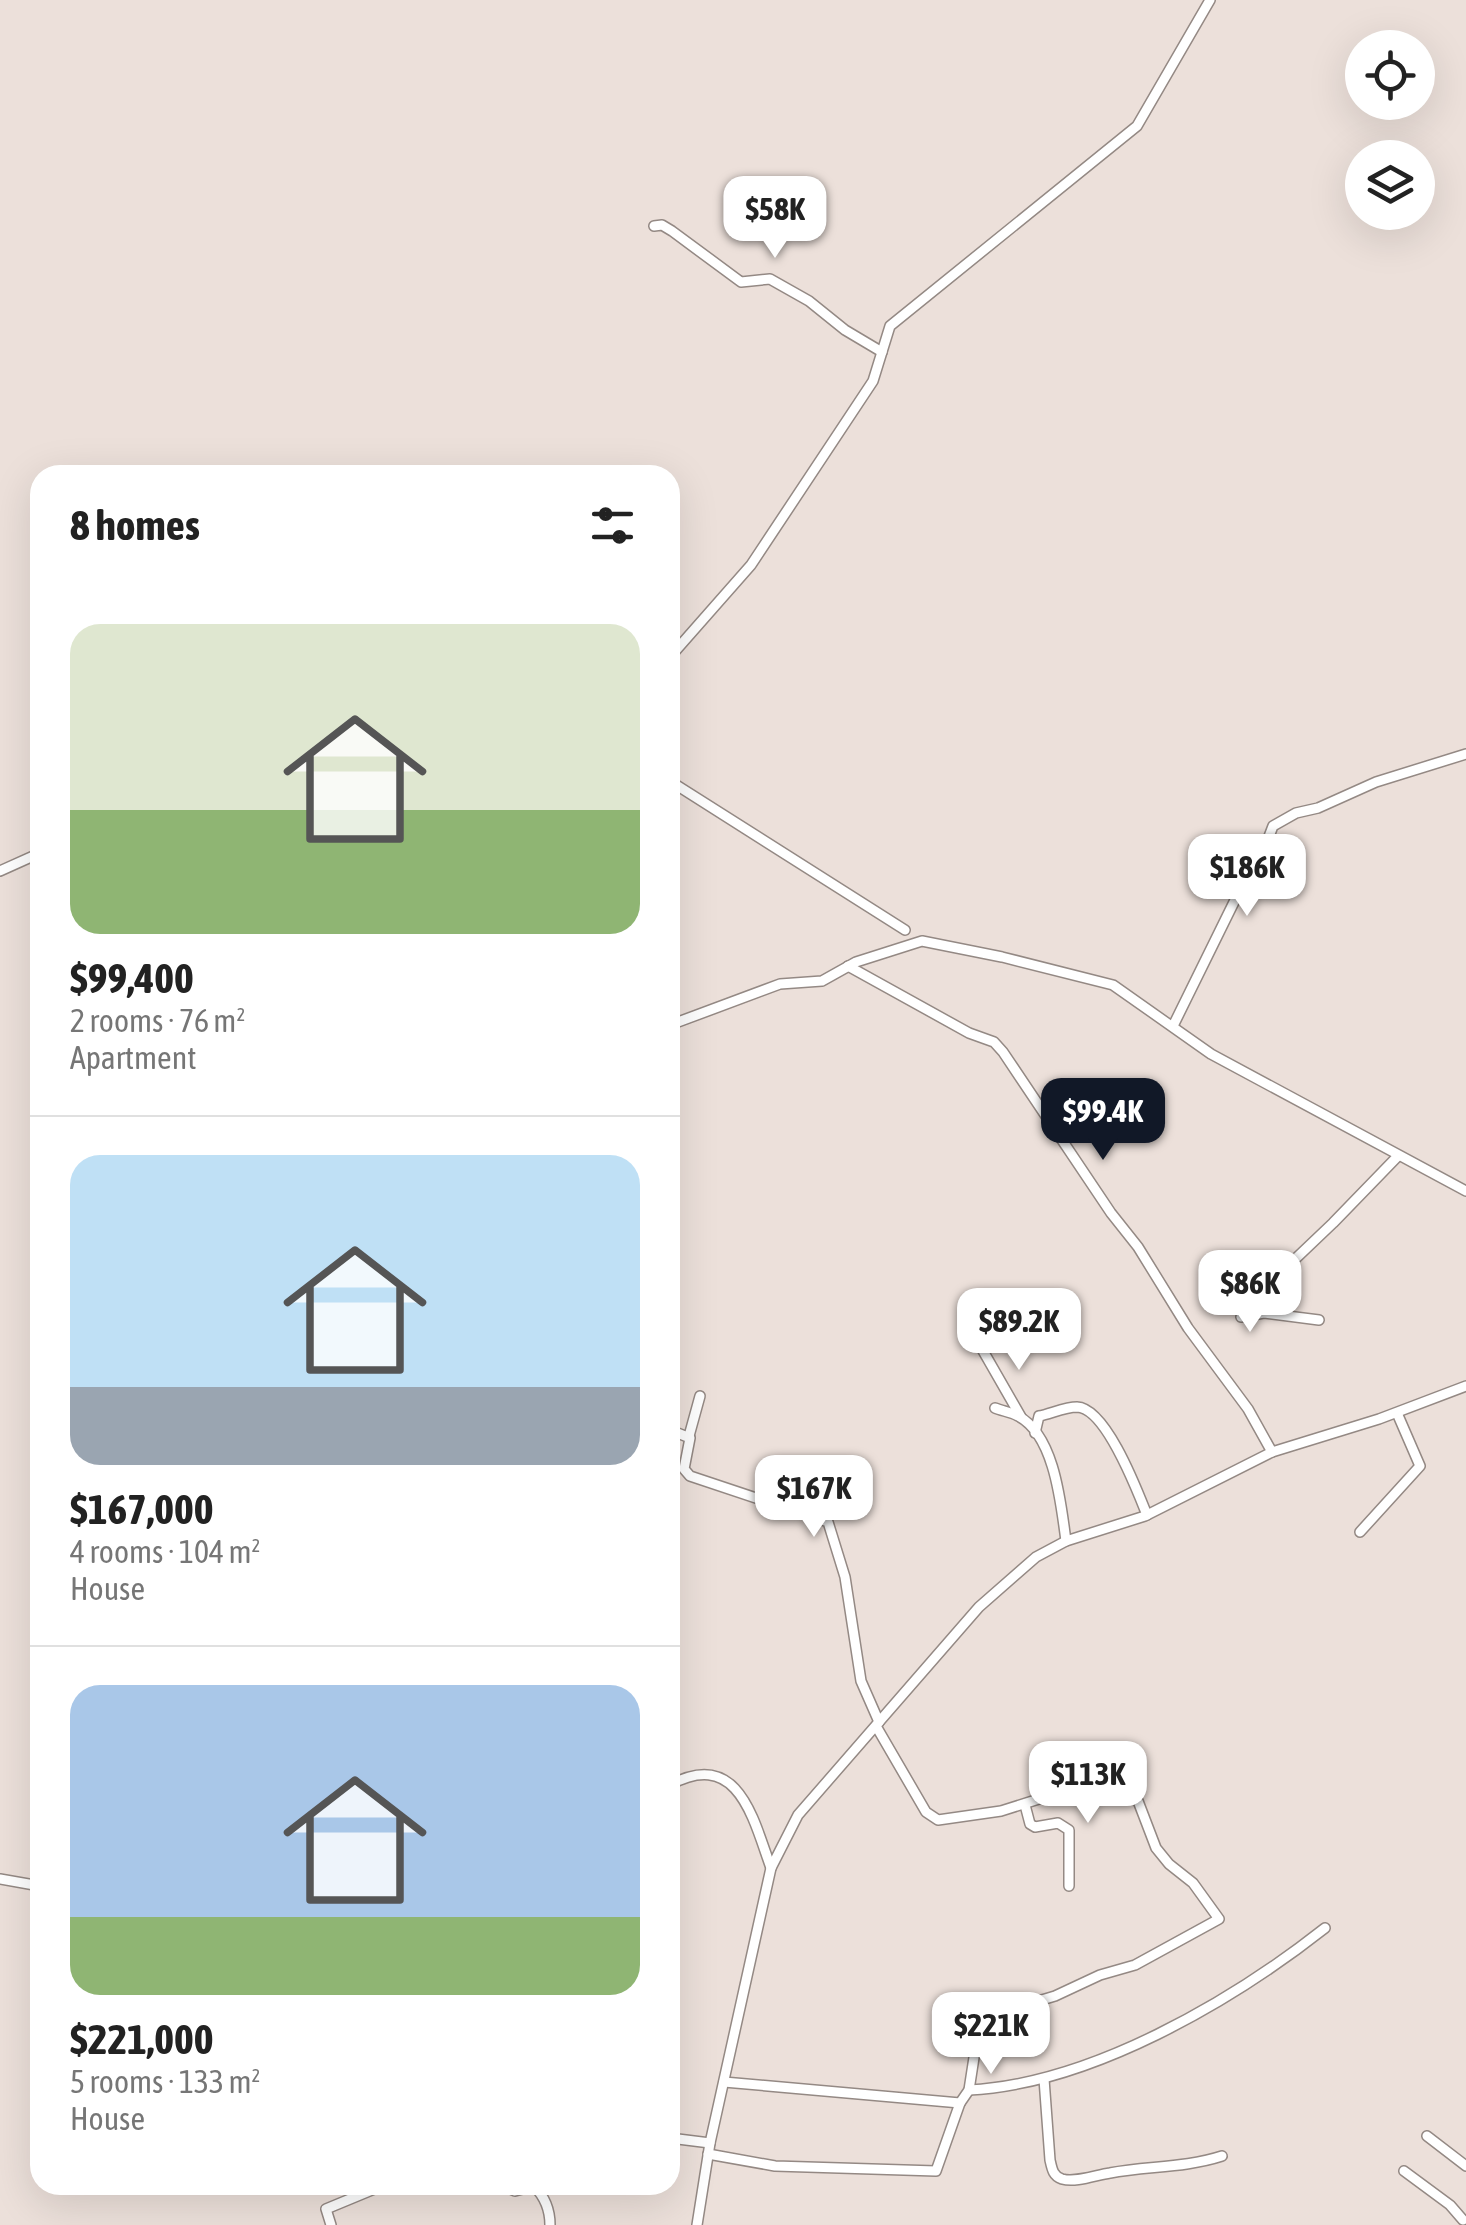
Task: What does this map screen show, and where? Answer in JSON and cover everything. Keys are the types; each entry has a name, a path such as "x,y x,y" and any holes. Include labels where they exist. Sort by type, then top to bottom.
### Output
{"street":[{"path":"680,646 751,565 873,381 890,326 1137,126 1210,0"},
{"path":"654,226 662,225 672,231 741,282 770,280 809,301 845,330 882,352"},
{"path":"1173,1026 1234,900 1266,847 1273,826 1376,782 1466,754"},
{"path":"680,787 905,930"},
{"path":"0,870 30,858"},
{"path":"680,1020 780,984 822,981 848,966 922,941 1112,985 1211,1054 1466,1191"},
{"path":"848,966 969,1033 994,1042 1003,1052 1110,1214 1138,1247 1188,1328 1248,1409 1272,1452"},
{"path":"1319,1320 1264,1313 1241,1317 1249,1302 1333,1224 1398,1156"},
{"path":"982,1349 1056,1473 1066,1541"},
{"path":"697,2225 710,2143 770,1868 798,1815 979,1607 1036,1558 1066,1541 1147,1514 1272,1452 1397,1413 1466,1386"},
{"path":"700,1396 684,1469 690,1476 828,1522 844,1577 861,1681 878,1724 931,1818 976,1816 1025,1805 1080,1786 1124,1782 1138,1801 1156,1848 1193,1883 1219,1919 1135,1965 986,2017 979,2025 970,2090 960,2102 936,2171 775,2166 708,2154"},
{"path":"1034,1434 1039,1416 1073,1407 1083,1408 1099,1419 1125,1462 1147,1514"},
{"path":"995,1408 1021,1417"},
{"path":"1360,1532 1420,1466 1397,1413"},
{"path":"680,1433 689,1436"},
{"path":"680,1779 714,1774 734,1786 750,1809 770,1868"},
{"path":"1025,1805 1030,1824 1035,1827 1058,1823 1069,1830 1069,1886"},
{"path":"0,1879 30,1884"},
{"path":"970,2090 1004,2088 1044,2079 1115,2054 1232,1992 1325,1928"},
{"path":"1044,2079 1050,2160 1058,2178 1192,2166 1222,2156"},
{"path":"724,2082 960,2102"},
{"path":"1427,2136 1466,2166"},
{"path":"680,2139 710,2143"},
{"path":"1404,2171 1450,2204 1463,2220"},
{"path":"331,2225 326,2209 360,2195"},
{"path":"542,2195 550,2225"}]}
